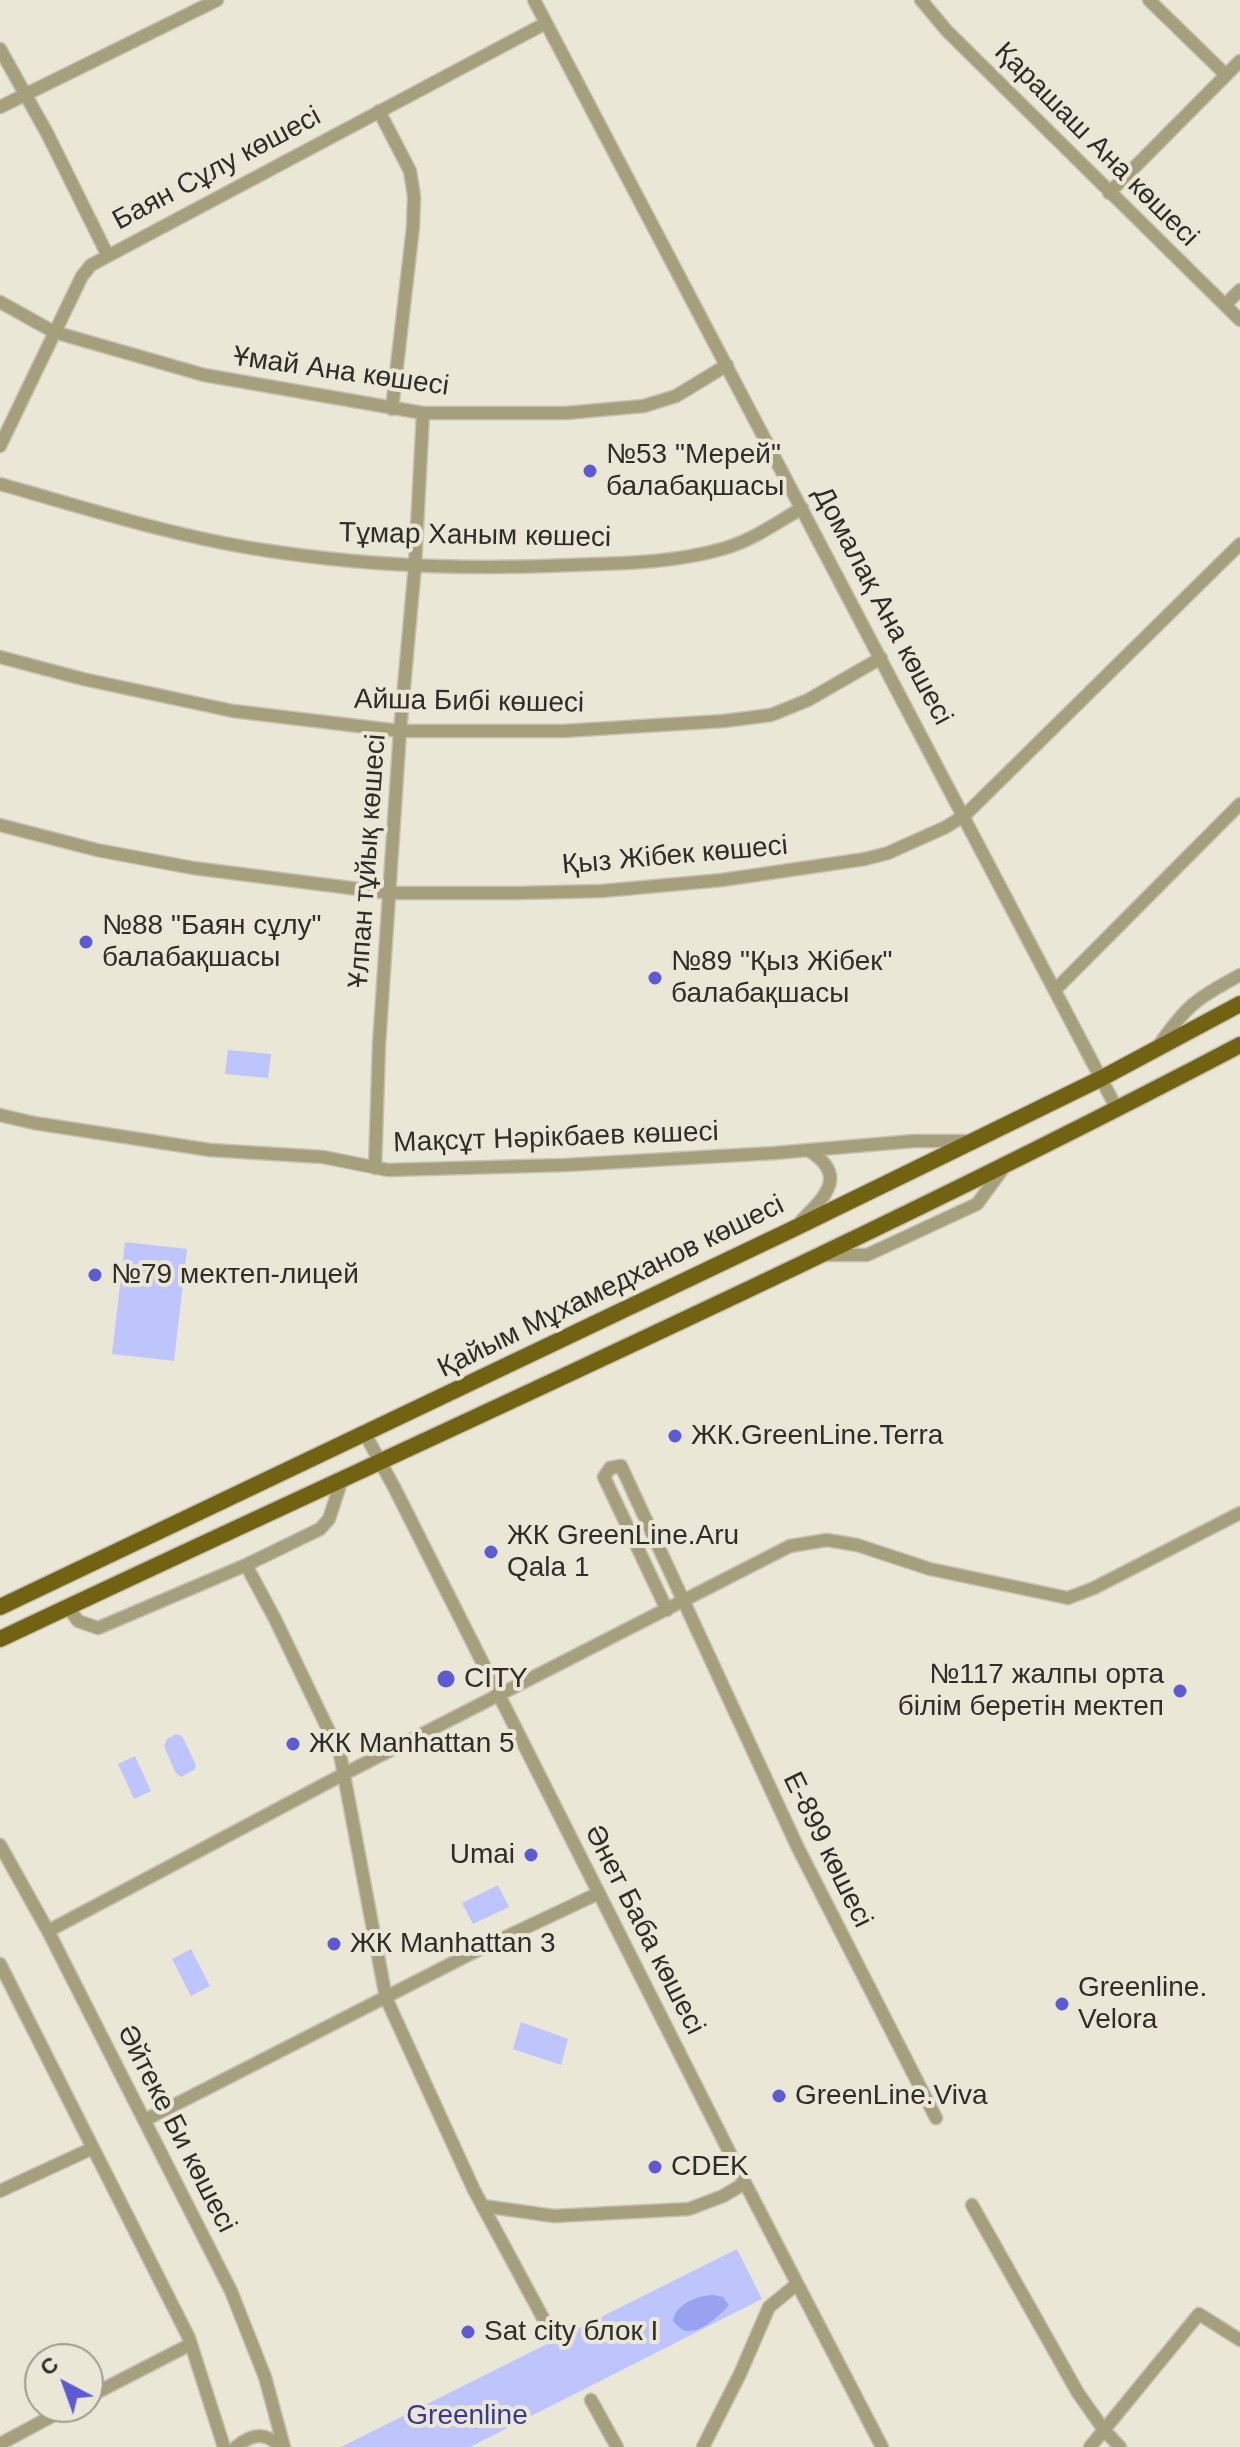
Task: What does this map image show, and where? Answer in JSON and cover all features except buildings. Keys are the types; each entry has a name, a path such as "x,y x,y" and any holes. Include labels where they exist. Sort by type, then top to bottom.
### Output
{"main road":[{"name":"Қайым Мұхамедханов көшесі","path":"0,1607 793,1229 1102,1078 1240,1004"},
{"name":"Қайым Мұхамедханов көшесі","path":"0,1639 818,1255 1117,1109 1240,1045"}],"street":[{"path":"0,107 217,0"},
{"name":"Домалақ Ана көшесі","path":"534,0 1117,1109"},
{"name":"Қарашаш Ана көшесі","path":"921,0 947,31 1240,320"},
{"path":"1149,0 1226,75"},
{"name":"Баян Сұлу көшесі","path":"0,446 82,276 91,265 546,23"},
{"path":"0,49 107,254"},
{"path":"1109,193 1240,61"},
{"path":"379,111 410,171 414,196 392,409"},
{"path":"1225,305 1240,290"},
{"name":"Ұмай Ана көшесі","path":"0,302 54,332 204,375 423,413 566,413 644,406 676,396 727,365"},
{"name":"Ұлпан тұйық көшесі","path":"375,1168 379,1045 400,731 415,565 423,413"},
{"name":"Тұмар Ханым көшесі","path":"0,484 177,532 267,551 415,565 530,567 645,562 692,556 725,549 802,508"},
{"name":"Қыз Жібек көшесі","path":"0,825 97,850 193,868 390,893 602,891 722,880 865,859 888,853 965,815 1240,544"},
{"name":"Айша Бибі көшесі","path":"0,657 83,679 233,711 400,731 563,731 771,715 821,693 881,658"},
{"path":"1056,989 1240,804"},
{"path":"1156,1049 1187,1007 1200,996 1240,975"},
{"name":"Мақсұт Нәрікбаев көшесі","path":"0,1115 210,1150 323,1157 375,1168 554,1165 914,1141 973,1141"},
{"path":"793,1229 828,1194 830,1176 823,1159 808,1150"},
{"name":"Әнет Баба көшесі","path":"365,1434 882,2447"},
{"name":"Е-899 көшесі","path":"661,1613 604,1477 610,1468 621,1466 798,1848 936,2118"},
{"path":"68,1607 78,1621 98,1628 246,1565 320,1529 329,1519 342,1479"},
{"path":"48,1931 342,1775 790,1546 827,1540 857,1545 930,1569 1068,1598 1094,1588 1240,1513"},
{"path":"246,1565 340,1754 386,1998 483,2206 550,2331"},
{"name":"Әйтеке Би көшесі","path":"0,1845 5,1863 48,1931 231,2291 265,2377 283,2447"},
{"path":"145,2120 474,1952 599,1893"},
{"path":"0,1964 191,2344 224,2447"},
{"path":"0,2191 93,2148"},
{"path":"483,2206 554,2216 689,2209 723,2196 745,2183"},
{"path":"972,2205 1078,2393 1120,2447"},
{"path":"703,2447 769,2307 797,2284"},
{"path":"1090,2447 1199,2314 1240,2340"},
{"path":"104,2389 191,2344"},
{"path":"591,2400 617,2447"},
{"path":"0,2444 39,2423"},
{"path":"236,2447 251,2436 260,2435 272,2437 283,2447"}],"green space":[{"path":"228,1050 271,1054 268,1078 225,1074"},
{"path":"125,1242 187,1249 174,1361 112,1354"},
{"path":"176,1734 182,1736 196,1765 194,1770 181,1777 175,1772 164,1746 167,1739"},
{"path":"135,1756 151,1791 134,1799 118,1764"},
{"path":"498,1885 509,1907 473,1924 462,1903"},
{"path":"191,1949 210,1986 191,1996 172,1959"},
{"path":"521,2022 568,2039 561,2065 513,2049"},
{"name":"Greenline","path":"737,2249 762,2299 470,2447 341,2447"}],"shaded area":[{"path":"712,2295 723,2297 729,2305 709,2324 689,2331 673,2321 678,2310 688,2302"}],"place":[{"name":"№53 \"Мерей\" балабақшасы","path":"590,471"},
{"name":"№88 \"Баян сұлу\" балабақшасы","path":"86,942"},
{"name":"№89 \"Қыз Жібек\" балабақшасы","path":"655,978"},
{"name":"№79 мектеп-лицей","path":"95,1275"},
{"name":"ЖК.GreenLine.Terra","path":"675,1436"},
{"name":"ЖК GreenLine.Aru Qala 1","path":"491,1552"},
{"name":"CITY","path":"446,1679"},
{"name":"№117 жалпы орта білім беретін мектеп","path":"1180,1691"},
{"name":"ЖК Manhattan 5","path":"293,1744"},
{"name":"Umai","path":"531,1855"},
{"name":"ЖК Manhattan 3","path":"334,1944"},
{"name":"Greenline. Velora","path":"1062,2004"},
{"name":"GreenLine.Viva","path":"779,2096"},
{"name":"CDEK","path":"655,2167"},
{"name":"Sat city блок I","path":"468,2332"}]}
